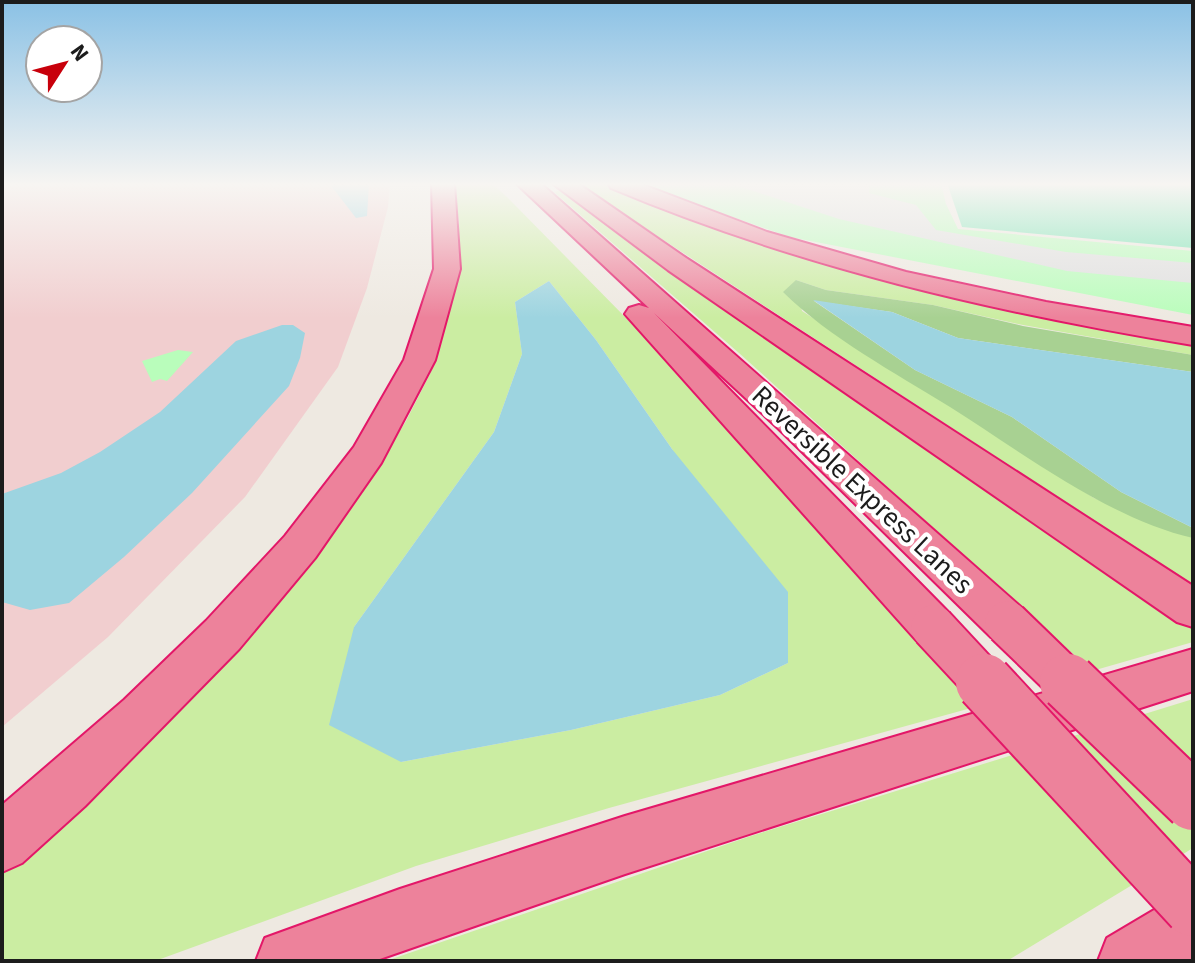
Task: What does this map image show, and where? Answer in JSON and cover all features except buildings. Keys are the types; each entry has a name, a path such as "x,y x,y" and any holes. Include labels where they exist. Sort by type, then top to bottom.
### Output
{"highway":[{"path":"2,843 171,690 298,549 371,450 396,411 426,345 435,318 447,228"},
{"path":"547,228 658,333 1193,908"},
{"name":"Reversible Express Lanes","path":"577,228 791,421 1193,802"},
{"path":"597,228 728,319 1154,583"},
{"path":"626,228 1193,609"},
{"path":"733,228 887,276 994,302 1193,336"},
{"path":"288,961 411,915 636,841 1193,670"},
{"path":"1130,961 1193,922"}],"shaded area":[{"path":"2,228 383,228 367,288 338,367 245,497 108,637 2,727"},
{"path":"878,228 934,228 1066,252 1193,263 1193,283 1067,271"}],"green space":[{"path":"459,228 537,228 691,384 982,705 609,808 416,866 155,961 2,961 2,873 77,805 332,532 406,421 430,374 443,336 457,270","holes":["549,281 596,340 672,449 788,663 720,695 571,730 401,762 354,627 494,432 522,354 515,302"]},
{"path":"595,228 615,228 858,402 1193,627 1193,642 1092,671"},
{"path":"645,228 726,228 754,239 1193,339 1193,355 1023,325 933,305 826,290 796,280 802,311 1094,498 1193,538 1193,585"},
{"path":"764,228 957,228 1193,251 1193,315 790,237"},
{"path":"972,228 1193,228 1193,248"},
{"path":"796,280 826,290 933,305 1023,326 1193,355 1193,372 958,338 892,312 814,301 915,370 1012,417 1121,492 1193,528 1193,538 1130,516 1067,483 864,354 821,325 783,292"},
{"path":"178,350 193,352 167,381 160,379 152,382 142,361"},
{"path":"1193,699 1193,848 1007,961 386,961 751,836"}],"water":[{"path":"549,281 596,340 672,449 788,592 788,663 720,695 571,730 401,762 329,725 354,627 494,432 522,354 515,302"},
{"path":"813,300 892,312 958,338 1193,372 1193,528 1121,492 1012,417 915,370"},
{"path":"282,325 293,325 305,333 300,358 289,386 192,493 69,603 30,610 2,602 2,494 61,473 100,452 160,412 236,341"}]}
